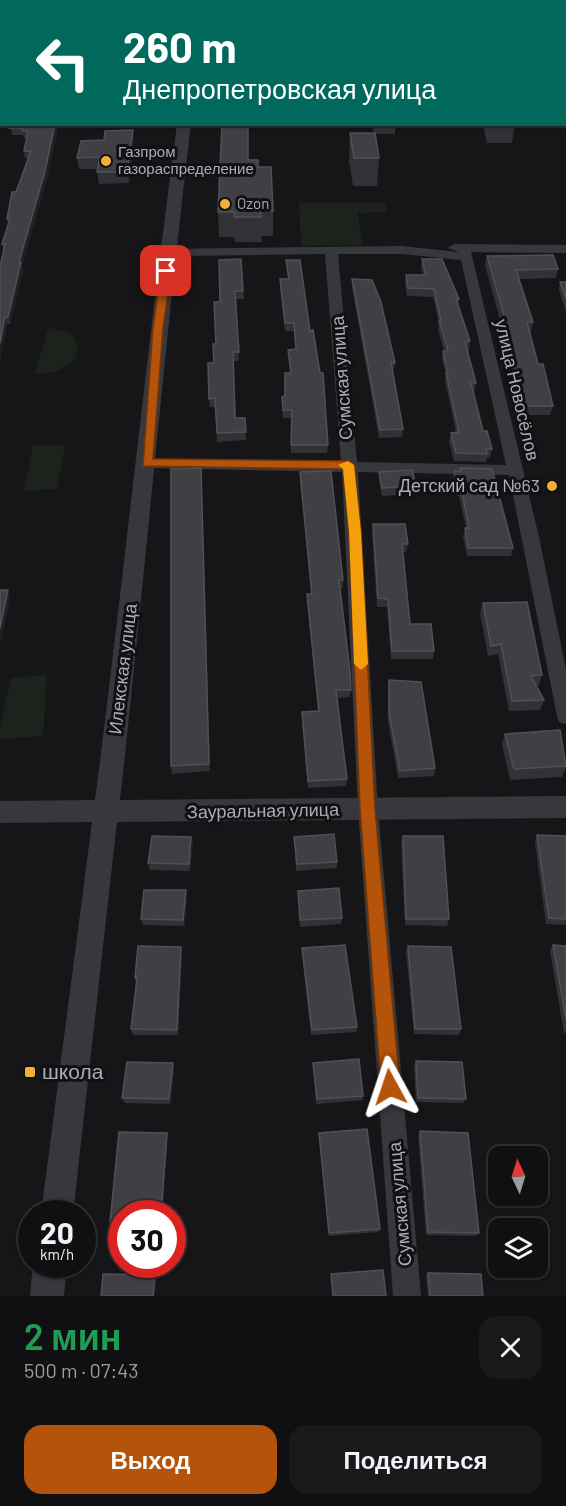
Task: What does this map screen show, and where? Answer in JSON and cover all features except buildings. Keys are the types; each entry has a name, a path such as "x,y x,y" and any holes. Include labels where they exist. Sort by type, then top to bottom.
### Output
{"street":[{"name":"Илекская улица","path":"59,1200 147,463 158,328 184,126"},
{"path":"169,252 465,253 566,249"},
{"name":"Сумская улица","path":"331,251 355,532 368,809 408,1296"},
{"name":"улица Новосёлов","path":"465,253 531,537 566,716"},
{"path":"147,463 348,465 515,471"},
{"name":"Зауральная улица","path":"0,812 105,813 566,807"},
{"path":"46,1296 48,1278"}],"shaded area":[{"path":"385,202 387,212 358,213 362,245 301,246 299,203"},
{"path":"48,328 73,336 77,346 74,361 55,372 35,374"},
{"path":"33,445 65,445 57,489 24,491"},
{"path":"47,675 43,736 0,739 0,726 11,678"}],"slow traffic":[{"path":"344,465 348,465 355,532 361,664"}],"place":[{"name":"Газпром газораспределение","path":"106,161"},
{"name":"Ozon","path":"225,204"},
{"name":"Детский сад №63","path":"552,486"},
{"name":"школа","path":"30,1072"}],"route":[{"path":"166,271 158,328 147,463 348,465 355,532 368,809 390,1087"}]}
